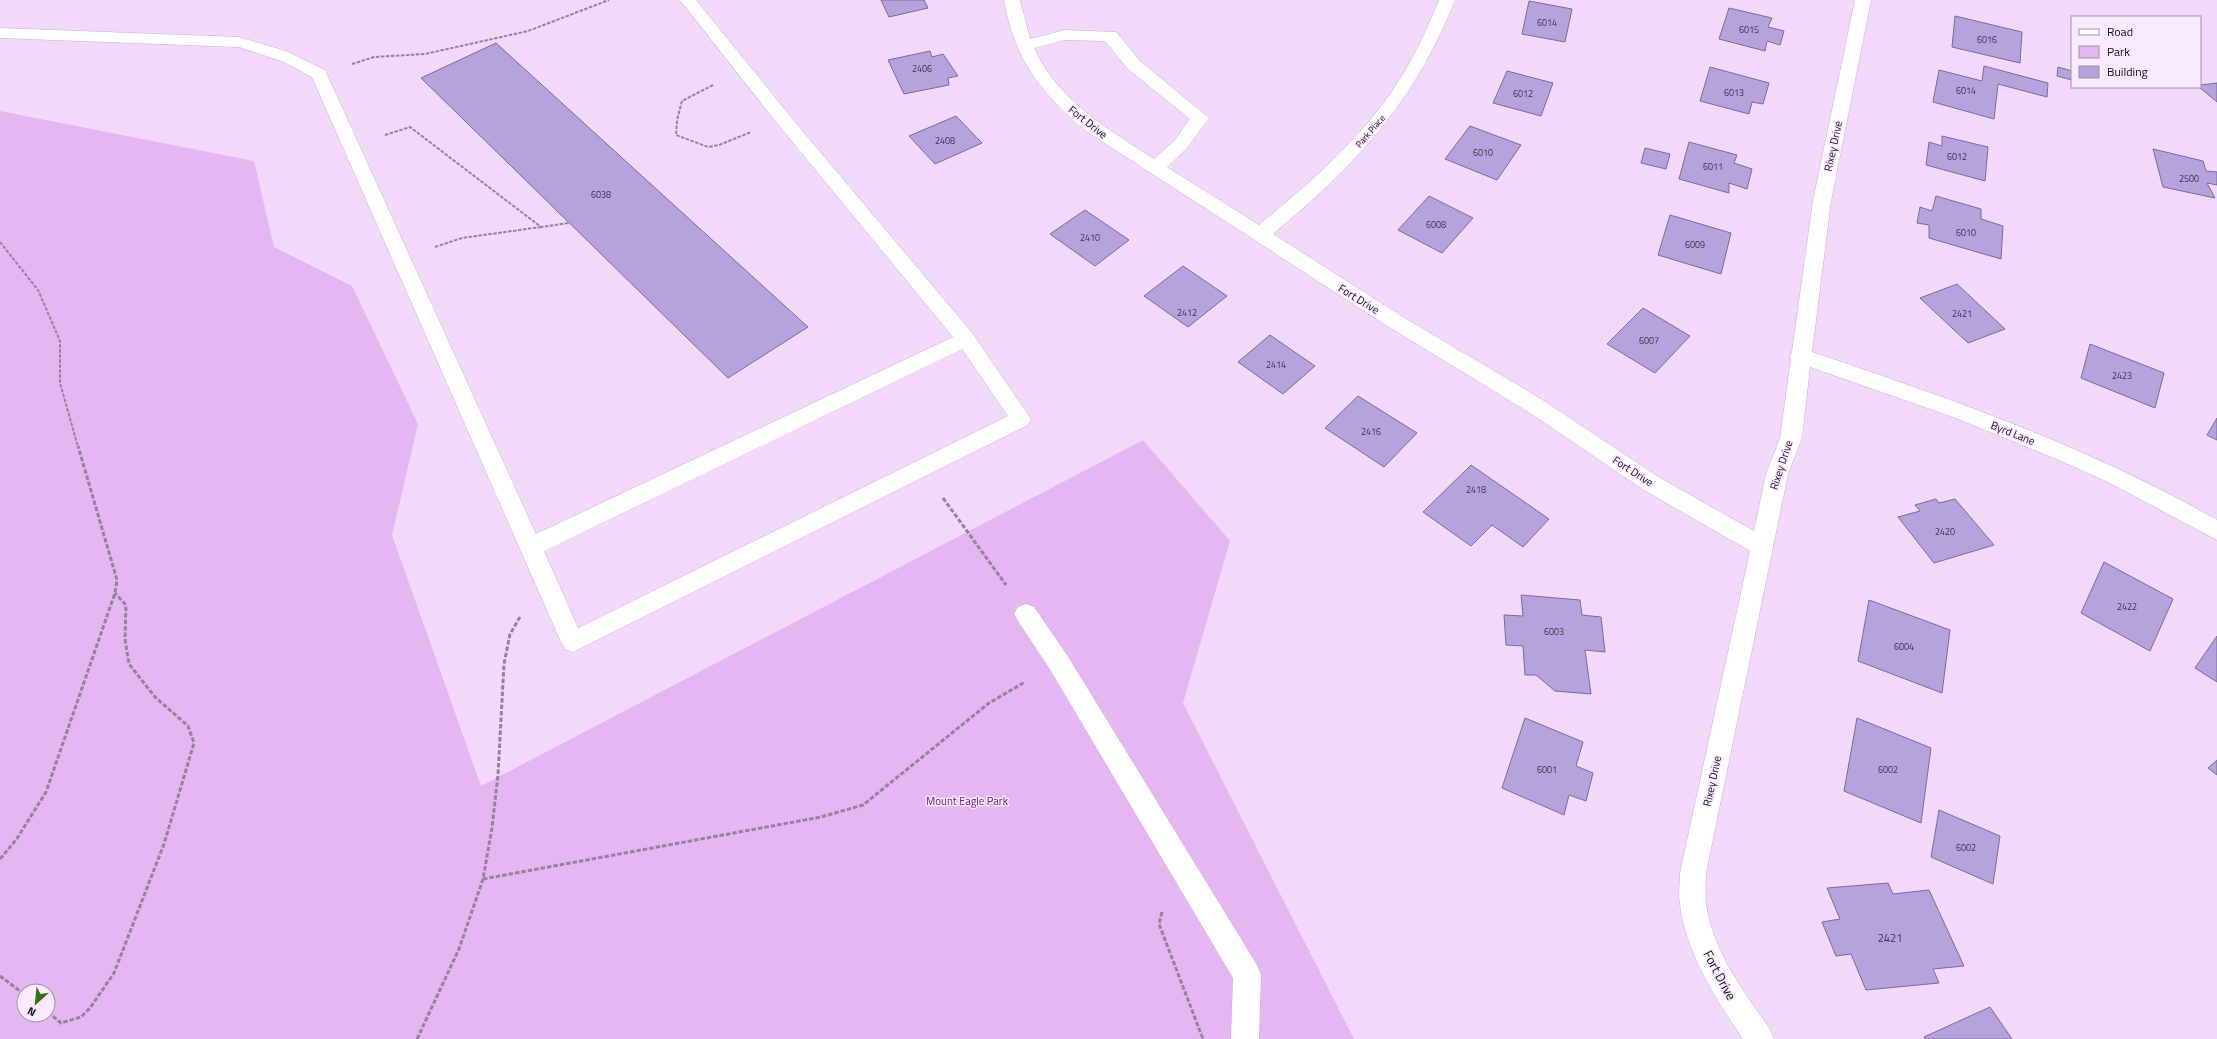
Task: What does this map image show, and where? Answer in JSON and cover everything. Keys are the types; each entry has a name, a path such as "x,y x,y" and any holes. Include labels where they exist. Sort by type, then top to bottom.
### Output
{"street":[{"path":"0,33 239,42 276,52 301,62 319,74 550,589 572,642 1021,420 966,339 784,119 688,0"},
{"name":"Fort Drive","path":"1012,0 1015,19 1024,45 1048,85 1068,106 1092,127 1396,322 1534,406 1652,484 1761,546"},
{"name":"Park Place","path":"1260,235 1301,202 1347,158 1394,104 1439,24 1447,0"},
{"name":"Rixey Drive","path":"1693,905 1693,873 1776,474 1790,438 1822,201 1863,0"},
{"path":"1024,45 1065,35 1110,36 1134,65 1200,118 1181,144 1155,168"},
{"path":"531,547 966,339"},
{"name":"Byrd Lane","path":"1800,356 1941,404 2109,473 2170,502 2217,531"},
{"path":"1026,614 1059,663 1247,975 1245,1039"},
{"name":"Fort Drive","path":"1693,905 1703,943 1725,988 1760,1039"}],"path":[{"path":"319,74 374,57 425,54 528,31 609,0"},
{"path":"743,69 682,101 677,120 676,135 708,147 719,145 784,119"},
{"path":"351,144 410,127 541,227"},
{"path":"402,257 462,238 569,223"},
{"path":"0,242 38,290 60,341 60,382 117,580 115,593 46,792 16,840 0,859"},
{"path":"965,528 994,569"},
{"path":"418,1039 458,949 483,878 492,828 498,775 504,664 510,634 524,611 550,589"},
{"path":"56,1018 62,1023 81,1017 90,1008 114,973 164,844 194,743 188,726 155,697 129,664 125,639 126,605 115,593"},
{"path":"483,878 821,817 863,805 989,703 1059,663"},
{"path":"1178,860 1159,924 1203,1039"},
{"path":"0,976 16,988"}],"green space":[{"name":"Mount Eagle Park","path":"0,111 254,161 274,247 352,286 418,424 392,535 481,786 1143,440 1230,541 1183,703 1354,1039 0,1039"}],"building":[{"path":"881,0 924,0 928,8 889,17"},
{"path":"1529,1 1572,9 1565,42 1522,34"},
{"path":"1729,8 1772,18 1768,27 1784,31 1780,45 1767,41 1765,51 1719,39"},
{"path":"1955,16 2022,32 2020,63 1952,47"},
{"path":"496,43 808,327 728,378 421,78"},
{"path":"930,51 932,57 943,54 958,76 948,78 949,85 904,94 888,60"},
{"path":"1984,66 2048,83 2047,97 1998,84 1994,119 1933,102 1939,70 1982,81"},
{"path":"1710,67 1769,83 1763,104 1752,102 1749,114 1700,101"},
{"path":"2058,67 2071,71 2071,80 2057,76"},
{"path":"1507,71 1553,83 1541,116 1493,103"},
{"path":"2217,83 2217,102 2200,88 2201,85"},
{"path":"956,116 982,143 935,164 909,136"},
{"path":"1470,126 1521,145 1497,180 1445,159"},
{"path":"1942,136 1988,147 1985,181 1926,165 1929,142 1942,146"},
{"path":"1689,142 1737,155 1734,163 1752,169 1747,189 1729,183 1729,193 1679,179"},
{"path":"1645,148 1670,154 1666,169 1641,163"},
{"path":"2153,149 2203,161 2206,171 2217,172 2217,185 2207,183 2215,198 2163,187"},
{"path":"1429,196 1473,218 1442,253 1398,230"},
{"path":"1936,196 1981,209 1981,219 2003,226 2001,259 1929,238 1929,225 1917,223 1920,207 1932,211"},
{"path":"1085,210 1129,240 1095,266 1050,234"},
{"path":"1670,215 1731,233 1721,274 1658,255"},
{"path":"1183,266 1227,296 1188,327 1144,296"},
{"path":"1957,284 2005,329 1968,343 1920,298"},
{"path":"1643,308 1690,336 1655,373 1607,344"},
{"path":"1270,335 1315,366 1283,394 1238,362"},
{"path":"2090,344 2164,373 2155,408 2081,378"},
{"path":"1358,396 1417,433 1384,467 1325,428"},
{"path":"2217,418 2217,440 2207,435"},
{"path":"1471,465 1549,519 1523,547 1492,525 1471,546 1423,512"},
{"path":"1936,499 1939,503 1955,499 1994,545 1934,563 1898,517 1920,511 1915,505"},
{"path":"2104,562 2173,599 2150,651 2081,613"},
{"path":"1521,595 1580,600 1582,615 1601,617 1605,652 1585,650 1591,694 1555,691 1536,675 1525,675 1523,646 1506,645 1504,615 1523,616"},
{"path":"1869,600 1950,630 1942,693 1858,661"},
{"path":"2217,636 2217,682 2195,668"},
{"path":"1525,718 1583,742 1576,766 1593,773 1586,801 1569,795 1564,815 1502,788"},
{"path":"1857,718 1931,748 1921,823 1844,791"},
{"path":"2217,760 2217,775 2208,768"},
{"path":"1939,810 2000,836 1993,884 1931,857"},
{"path":"1888,883 1893,894 1929,890 1964,966 1933,969 1939,983 1866,990 1851,954 1836,956 1822,922 1840,919 1827,888"},
{"path":"1990,1007 2012,1039 1925,1039 1924,1037"}]}
